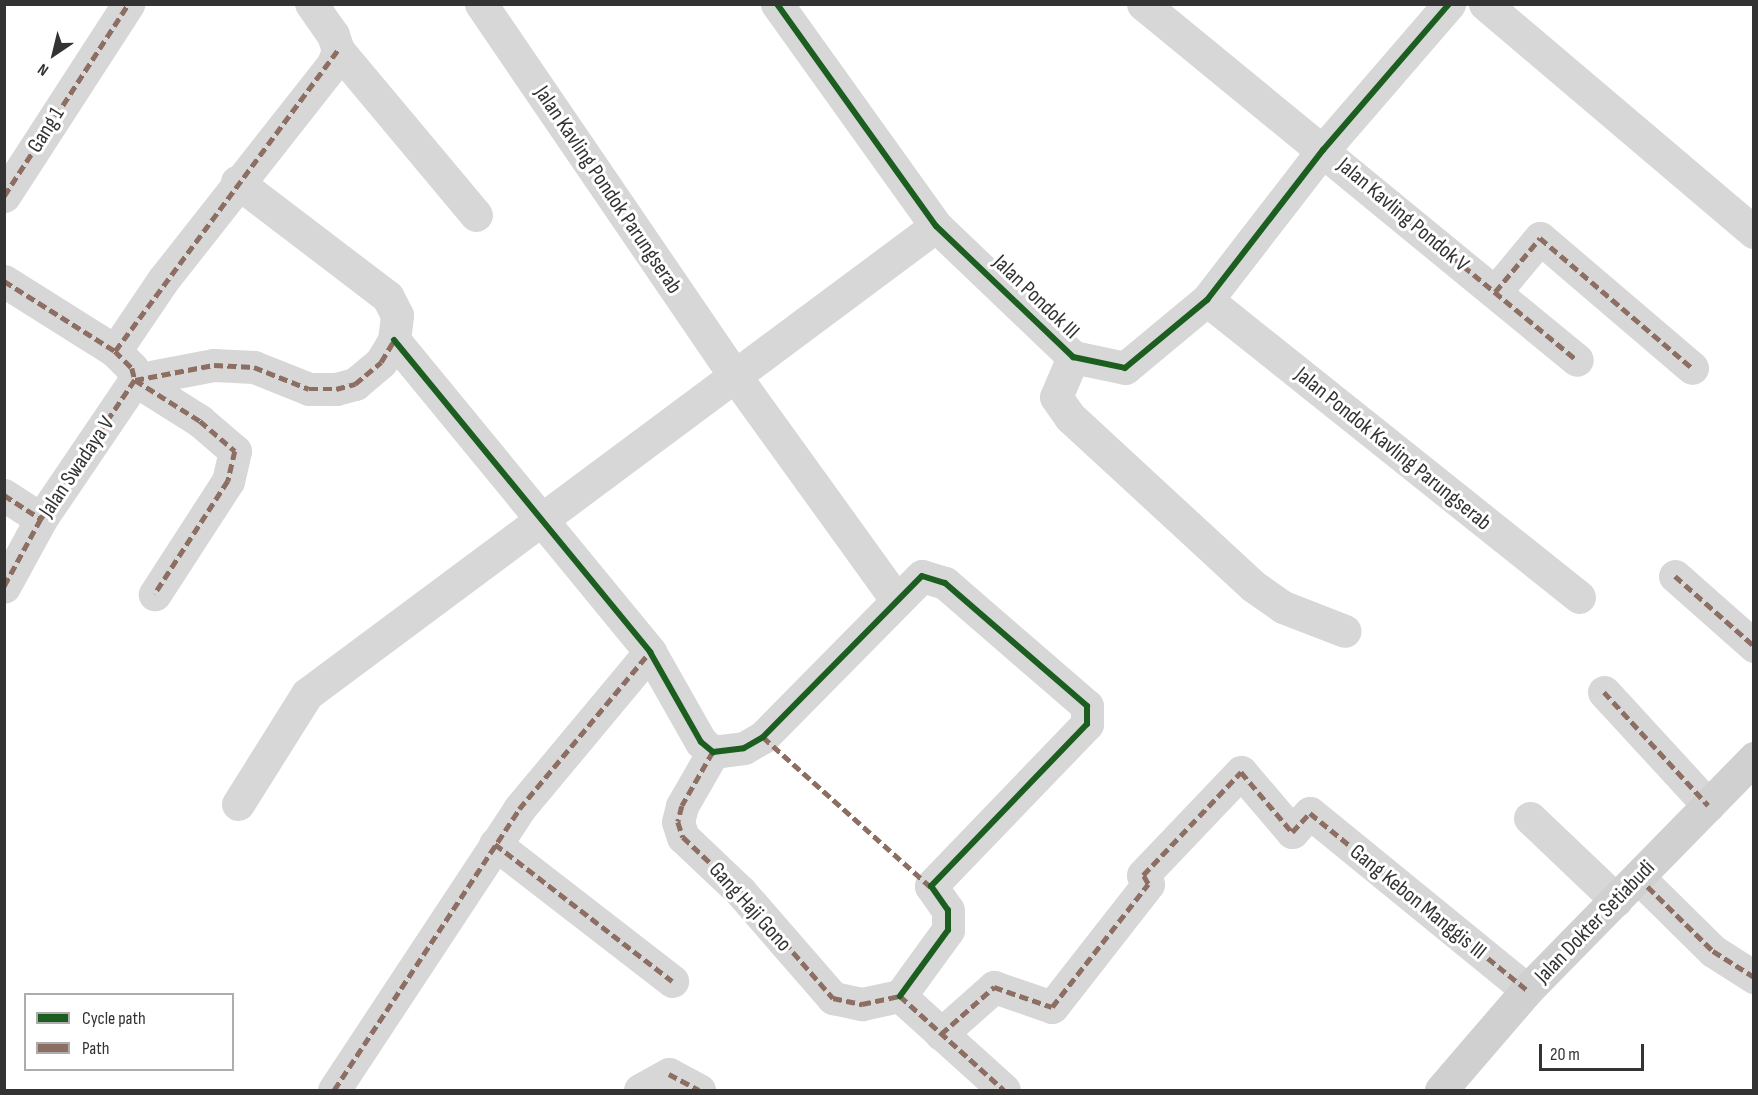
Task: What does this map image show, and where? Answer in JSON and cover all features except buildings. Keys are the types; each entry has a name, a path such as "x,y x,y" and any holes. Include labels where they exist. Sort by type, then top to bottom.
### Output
{"street":[{"name":"Gang 1","path":"4,196 128,4"},
{"path":"311,4 338,50 476,215"},
{"name":"Jalan Kavling Pondok Parungserab","path":"481,4 735,376 896,599"},
{"name":"Jalan Pondok III","path":"777,4 936,226 1073,357 1125,368 1207,300 1323,150 1449,4"},
{"name":"Jalan Kavling Pondok V","path":"1143,4 1577,360"},
{"path":"1485,4 1754,232"},
{"path":"116,351 237,182 338,50"},
{"path":"135,380 214,365 254,367 309,389 336,388 355,384 381,362 394,340 398,315 388,297 237,182"},
{"path":"238,804 307,694 543,516 936,226"},
{"path":"1495,292 1540,238 1692,368"},
{"path":"4,281 116,351 132,368 135,380 200,421 235,451 228,482 155,594"},
{"name":"Jalan Pondok Kavling Parungserab","path":"1207,300 1579,597"},
{"path":"394,340 543,516 650,652 701,742 713,752 744,748 763,737 896,599 922,576 945,583 1087,706 1089,715 1087,724 932,886 948,910 948,930 900,996 1004,1090"},
{"path":"1073,357 1056,397 1071,417 1253,586 1283,607 1345,631"},
{"name":"Jalan Swadaya V","path":"4,587 41,519 135,380"},
{"path":"4,495 41,519"},
{"path":"1675,576 1754,646"},
{"path":"334,1090 495,844 650,652"},
{"path":"1604,692 1708,805"},
{"name":"Gang Haji Gono","path":"713,752 681,806 678,822 683,837 741,891 832,998 862,1004 900,996"},
{"name":"Jalan Dokter Setiabudi","path":"1442,1090 1527,990 1754,758"},
{"name":"Gang Kebon Manggis III","path":"941,1034 993,987 1052,1007 1148,884 1143,876 1241,772 1292,832 1310,813 1527,990"},
{"path":"1530,818 1713,951 1754,977"},
{"path":"495,844 672,981"},
{"path":"640,1090 669,1074 699,1090"}],"marked path":[{"path":"4,196 128,4"},
{"path":"115,351 338,50"},
{"path":"1349,171 1577,360"},
{"path":"1495,292 1540,238 1692,368"},
{"path":"4,281 115,351 132,368 135,380 41,519 4,587"},
{"path":"135,380 214,365 254,367 309,389 336,389 355,384 381,362 394,340"},
{"path":"135,380 200,421 235,451 228,481 155,594"},
{"path":"4,495 41,519"},
{"path":"1675,576 1754,646"},
{"path":"334,1090 519,809 650,652"},
{"path":"1604,692 1708,805"},
{"path":"763,737 934,890"},
{"path":"713,752 682,806 678,822 683,837 740,891 833,998 862,1004 900,996"},
{"path":"941,1034 994,987 1052,1007 1148,884 1143,875 1241,772 1292,832 1310,813 1527,990"},
{"path":"495,844 672,981"},
{"path":"1638,877 1713,951 1754,977"},
{"path":"900,996 1004,1090"},
{"path":"669,1074 699,1090"}],"cycle path":[{"path":"777,4 936,226 1073,357 1125,368 1207,300 1323,150 1449,4"},
{"path":"394,340 650,652 701,742 713,752 744,748 763,737 922,576 945,583 1087,706 1087,724 931,886 948,910 948,930 900,996"}]}
